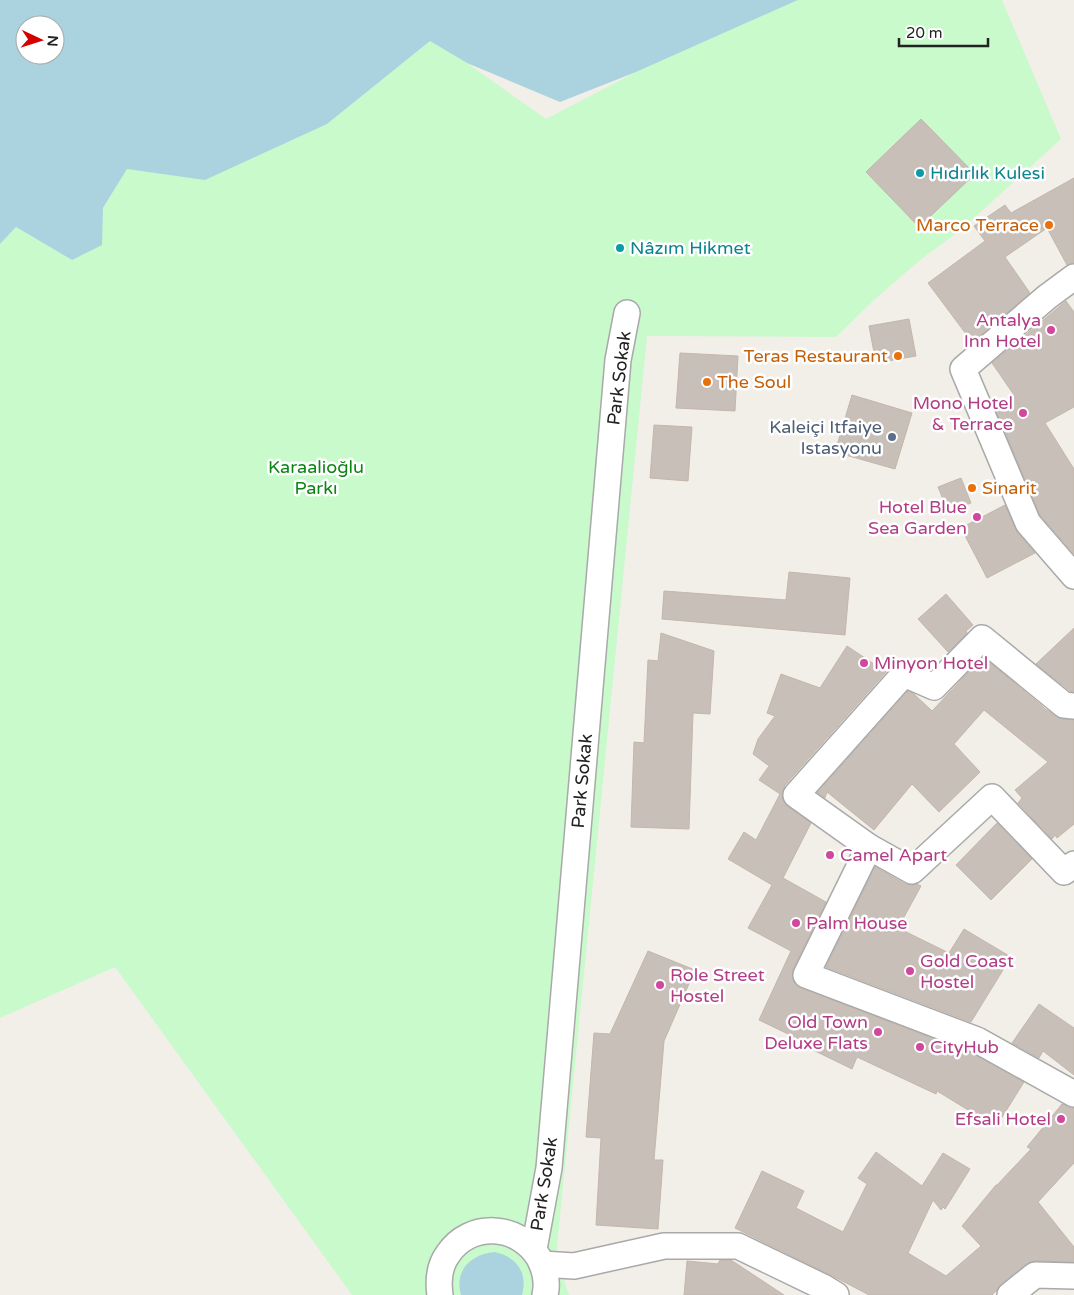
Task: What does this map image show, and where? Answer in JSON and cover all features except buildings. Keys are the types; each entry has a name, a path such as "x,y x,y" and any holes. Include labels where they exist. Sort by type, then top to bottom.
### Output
{"street":[{"path":"1070,286 963,369 1028,522 1074,576"},
{"name":"Park Sokak","path":"545,1295 546,1288 540,1261 618,360 628,313"},
{"path":"1074,706 1064,705 982,638 934,687 904,674 796,795 869,847 912,871 992,796 1064,872 1074,864"},
{"path":"869,847 806,975 977,1040 1074,1094"},
{"path":"440,1295 438,1280 442,1267 448,1254 457,1243 469,1235 482,1231 496,1230 510,1233 523,1240 540,1261 562,1295"},
{"path":"540,1261 574,1266 664,1246 738,1246 836,1295"},
{"path":"1010,1295 1035,1275 1074,1276"}],"green space":[{"name":"Karaalioğlu Parkı","path":"798,0 1002,0 1061,139 962,229 920,260 874,300 836,337 647,336 556,1257 569,1295 352,1295 115,967 0,1018 0,244 16,227 72,260 127,169 327,124 430,41 467,63 546,119 636,72"}],"water":[{"path":"0,0 798,0 636,72 560,102 467,63 430,41 327,124 205,180 127,169 103,208 102,245 72,260 16,227 0,244"},
{"path":"495,1252 503,1254 519,1267 523,1280 522,1295 461,1295 460,1278 466,1265 479,1256"}],"place":[{"name":"Hıdırlık Kulesi","path":"920,173"},
{"name":"Marco Terrace","path":"1049,225"},
{"name":"Nâzım Hikmet","path":"620,248"},
{"name":"Antalya Inn Hotel","path":"1051,330"},
{"name":"Teras Restaurant","path":"898,356"},
{"name":"The Soul","path":"707,382"},
{"name":"Mono Hotel & Terrace","path":"1023,413"},
{"name":"Kaleiçi Itfaiye Istasyonu","path":"892,437"},
{"name":"Sinarit","path":"972,488"},
{"name":"Hotel Blue Sea Garden","path":"977,517"},
{"name":"Minyon Hotel","path":"864,663"},
{"name":"Camel Apart","path":"830,855"},
{"name":"Palm House","path":"796,923"},
{"name":"Gold Coast Hostel","path":"910,971"},
{"name":"Role Street Hostel","path":"660,985"},
{"name":"Old Town Deluxe Flats","path":"878,1032"},
{"name":"CityHub","path":"920,1047"},
{"name":"Efsali Hotel","path":"1061,1119"}]}
